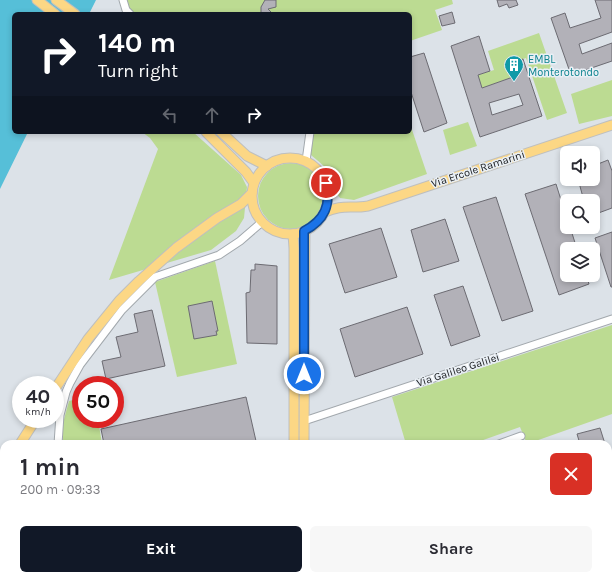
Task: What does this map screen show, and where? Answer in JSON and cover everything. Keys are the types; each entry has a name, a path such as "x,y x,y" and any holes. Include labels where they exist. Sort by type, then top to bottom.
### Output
{"main road":[{"path":"37,0 52,12"},
{"path":"56,0 72,12"},
{"name":"Via Ercole Ramarini","path":"325,212 344,206 359,208 368,206 612,125"},
{"path":"208,134 246,172 254,183"},
{"path":"223,134 247,156 267,166"},
{"path":"286,158 296,158 306,161 314,166 321,174 326,183 328,203 320,220 313,227 293,234 281,233 262,222 256,212 252,193 254,183 259,174 267,166 286,158"},
{"path":"64,376 88,340 129,291 176,248 241,204 252,193"},
{"path":"328,193 336,202 344,206"},
{"path":"226,213 242,209 256,212"},
{"path":"304,231 304,440"},
{"path":"293,234 294,440"},
{"path":"23,440 30,428"}],"street":[{"path":"123,0 128,12"},
{"path":"306,161 310,134"},
{"path":"58,440 60,415 70,383 80,365 122,310 155,276 219,255 240,241 262,222"},
{"name":"Via Galileo Galilei","path":"304,421 612,319"},
{"path":"510,440 521,436"}],"green space":[{"path":"123,0 452,0 453,4 435,10 442,30 412,40 412,12 132,12"},
{"path":"539,33 567,113 547,120 526,58 508,64 513,77 482,88 478,75 494,70 488,51"},
{"path":"612,80 612,116 579,124 571,94"},
{"path":"468,122 477,146 450,155 443,130"},
{"path":"412,130 427,174 354,200 340,198 331,174 309,153 310,134 412,134"},
{"path":"145,134 195,134 241,175 247,187 244,218 236,231 211,250 109,280 158,149 150,138"},
{"path":"284,163 298,163 310,168 319,177 324,189 322,209 315,220 298,229 284,229 272,224 263,215 258,203 258,189 263,177 272,168"},
{"path":"215,261 237,364 177,377 155,282"},
{"path":"612,325 612,414 538,440 525,440 520,427 483,440 405,440 392,397"},
{"path":"72,400 72,428 99,428 101,440 63,440 64,419 69,401"}],"water":[{"path":"0,0 96,0 90,12 12,12 12,134 27,134 0,189"}],"building":[{"path":"265,0 276,0 276,7 268,9 271,12 261,12 261,7"},
{"path":"497,0 516,0 518,5 509,8 507,4 499,7"},
{"path":"595,0 612,0 612,32 579,44 582,54 612,43 612,61 571,75 551,18 565,13 570,28 601,18"},
{"path":"452,12 455,23 442,26 439,16"},
{"name":"EMBL Monterotondo","path":"479,36 490,71 478,75 482,88 513,77 508,64 523,59 542,116 480,137 451,46","holes":["519,94 523,105 492,115 489,103"]},
{"path":"424,53 447,123 424,132 412,95 412,56"},
{"path":"608,160 612,171 612,208 600,212 600,194 582,194 580,186 600,186 600,163"},
{"path":"556,184 560,197 560,234 572,234 575,242 560,242 560,282 588,282 589,284 559,295 525,194"},
{"path":"496,197 533,311 502,321 463,207"},
{"path":"445,219 459,261 423,272 411,230"},
{"path":"381,228 397,277 345,293 329,244"},
{"path":"612,232 612,287 600,253 600,242 596,242 595,238"},
{"path":"255,264 277,266 277,344 247,343 246,293 250,292 251,270 255,270"},
{"path":"463,286 480,336 451,346 434,295"},
{"path":"212,301 218,331 216,331 217,335 194,339 188,306"},
{"path":"407,307 423,354 355,377 340,329"},
{"path":"152,310 165,366 120,376 105,376 102,361 121,357 116,337 138,332 134,314"},
{"path":"246,397 256,440 103,440 101,429 124,428 124,424"},
{"path":"600,428 604,440 579,440 577,434"}],"place":[{"name":"EMBL Monterotondo","path":"514,82"}],"route":[{"path":"304,374 304,231 313,227 325,212 328,203 326,183"}]}
